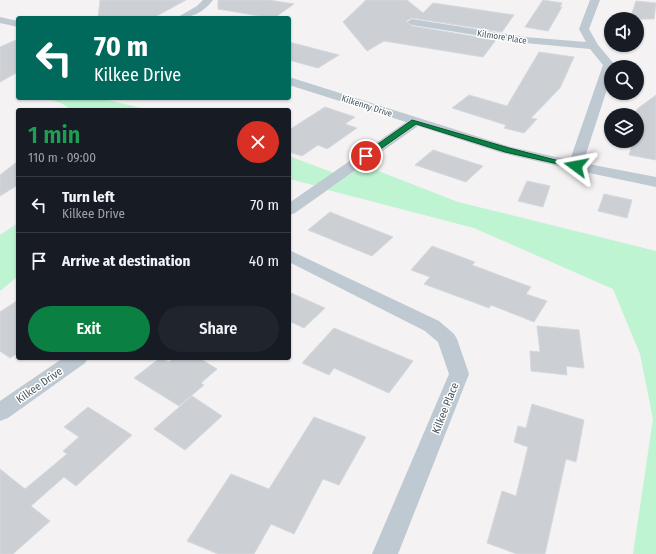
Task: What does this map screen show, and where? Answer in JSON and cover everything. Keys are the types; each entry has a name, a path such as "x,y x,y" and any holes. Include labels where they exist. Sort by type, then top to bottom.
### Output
{"street":[{"path":"185,16 200,8 208,0"},
{"path":"576,166 609,65 593,46 584,29 595,0"},
{"path":"0,20 16,24"},
{"name":"Kilmore Place","path":"412,22 522,40 593,46"},
{"name":"Kilkenny Drive","path":"291,82 507,150 656,182"},
{"path":"291,209 415,122"},
{"name":"Kilkee Place","path":"291,256 432,326 447,339 459,374 385,554"},
{"name":"Kilkee Drive","path":"0,412 75,360"}],"green space":[{"path":"50,100 108,100 142,108 69,108 61,103"},
{"path":"291,157 334,173 317,186 291,180"},
{"path":"363,165 458,202 656,251 656,554 633,554 653,419 640,354 613,289 474,228 328,190"},
{"path":"16,224 16,278 0,291 0,235"}],"building":[{"path":"100,0 186,0 157,16 98,16"},
{"path":"218,0 269,0 294,4 277,16 259,16 218,9"},
{"path":"366,0 407,0 423,13 433,3 514,15 502,32 412,18 406,21 412,26 496,40 483,57 384,41 367,51 343,22"},
{"path":"543,0 562,3 560,7 562,7 548,31 525,27"},
{"path":"636,1 656,3 654,19 644,19 644,12 632,12"},
{"path":"16,40 16,73 0,82 0,47"},
{"path":"291,43 339,55 318,68 291,61"},
{"path":"539,52 574,57 560,88 531,118 537,119 524,133 504,128 506,125 452,108 469,95 507,106"},
{"path":"656,95 656,160 629,155 631,148 644,148 644,108 638,108"},
{"path":"325,107 355,117 345,124 357,128 327,149 318,145 302,156 291,153 291,129"},
{"path":"433,150 483,166 466,182 415,165"},
{"path":"16,163 16,186 0,196 0,175"},
{"path":"527,181 550,186 543,207 518,201"},
{"path":"604,194 632,200 627,218 598,211"},
{"path":"330,212 393,237 372,256 308,230"},
{"path":"432,246 475,262 472,265 531,287 526,294 547,301 534,322 491,305 489,308 424,284 430,277 411,270"},
{"path":"291,293 325,308 304,328 291,322"},
{"path":"16,301 16,354 10,358 0,351 0,312"},
{"path":"537,326 579,330 584,368 566,366 567,375 531,371 530,351 540,352"},
{"path":"334,328 413,361 389,393 334,368 329,375 302,363"},
{"path":"157,360 164,360 169,362 172,360 202,360 217,369 201,383 204,385 179,406 134,378"},
{"path":"192,396 222,416 185,450 154,429"},
{"path":"532,404 584,420 576,462 566,459 545,554 517,554 487,543 502,491 516,496 528,447 514,442 518,426 526,428"},
{"path":"88,407 132,435 76,486 64,477 31,506 50,521 13,554 0,554 0,469 25,489 67,454 63,451 79,437 64,427"},
{"path":"314,417 366,437 339,485 323,479 294,534 271,524 254,554 218,554 187,541 231,474 269,489"}],"route":[{"path":"366,156 415,122 507,150 576,166"}]}
